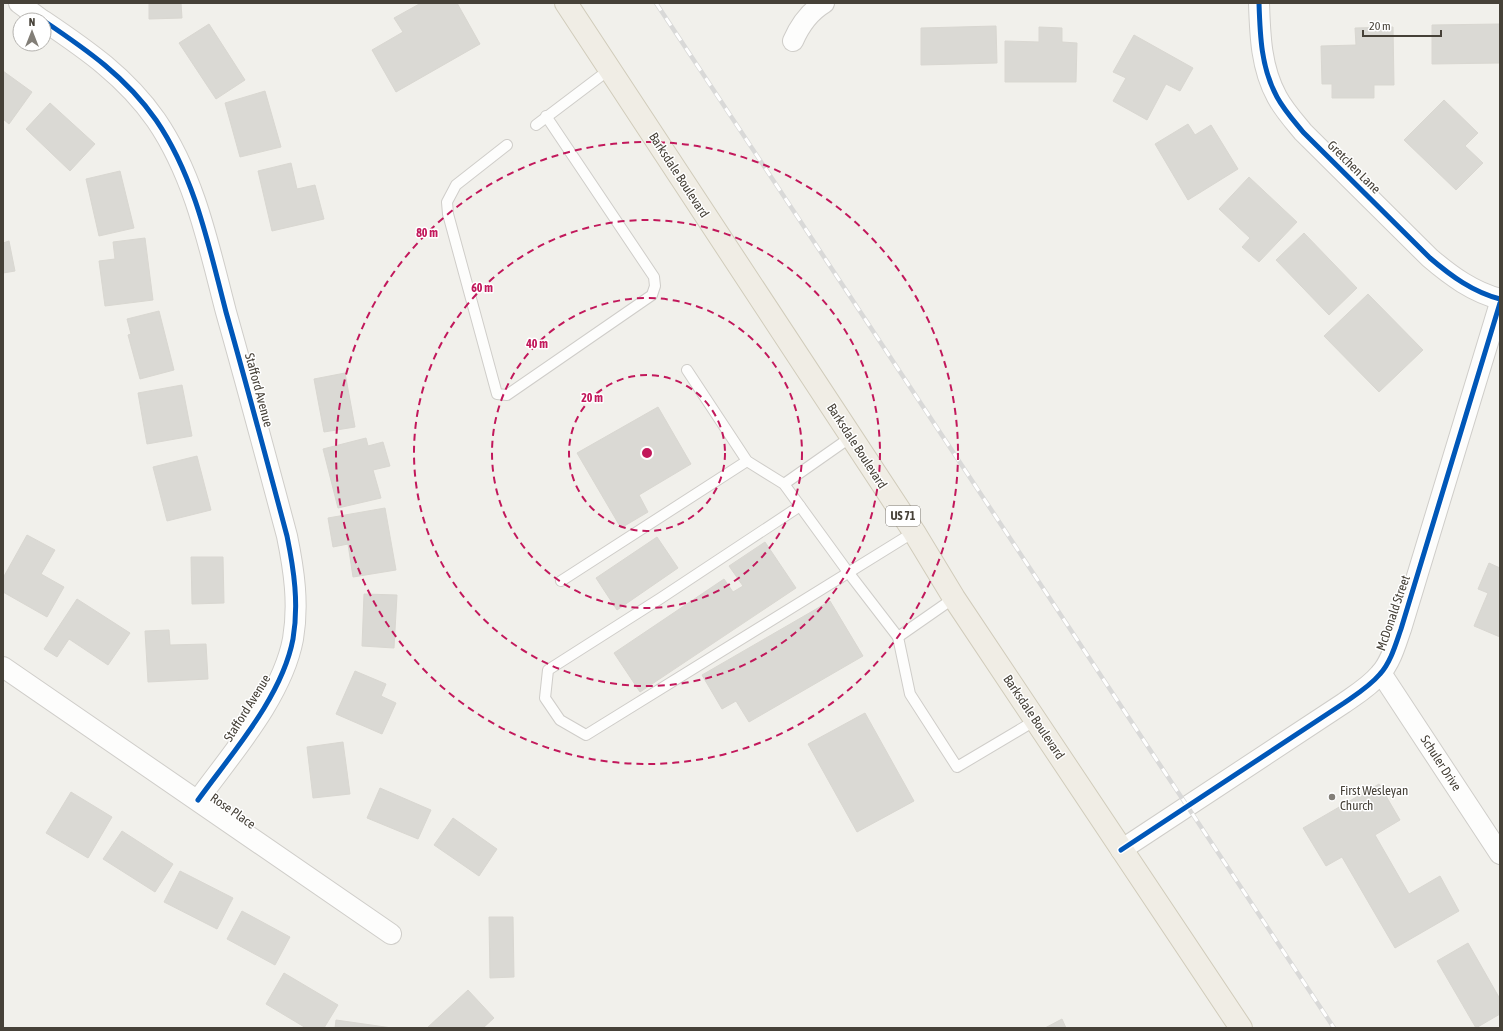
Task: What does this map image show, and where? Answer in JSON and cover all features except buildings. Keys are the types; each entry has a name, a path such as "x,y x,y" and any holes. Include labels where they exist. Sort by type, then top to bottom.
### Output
{"main road":[{"name":"Barksdale Boulevard","path":"566,3 914,532 954,598 1241,1028"}],"street":[{"path":"793,41 799,27 808,16 824,3"},
{"name":"Gretchen Lane","path":"1259,3 1260,42 1267,72 1276,97 1288,114 1303,132 1447,273 1471,288 1500,299"},
{"name":"Stafford Avenue","path":"24,5 32,12"},
{"name":"Stafford Avenue","path":"52,27 83,48 111,70 133,92 156,120 172,145 188,178 288,536 293,562 296,598 293,639 286,664 271,695 250,729 198,800"},
{"name":"McDonald Street","path":"1121,850 1344,703 1366,688 1381,673 1401,629 1500,303"},
{"name":"Rose Place","path":"3,667 391,934"},
{"name":"Schuler Drive","path":"1381,673 1500,854"}],"lane":[{"path":"536,125 546,116 610,70"},
{"path":"507,145 456,185 447,202 448,214 497,394 507,395 652,295 655,286 654,277 546,116"},
{"path":"687,370 747,461 784,484 848,572 898,637 910,694 958,767 1036,720"},
{"path":"784,484 851,437"},
{"path":"561,581 747,461"},
{"path":"800,506 661,598 548,670 545,698 560,720 586,736 914,532"},
{"path":"898,637 954,598"}],"railway":[{"path":"656,3 1334,1028"}],"cycle path":[{"path":"1259,3 1262,51 1268,75 1277,97 1293,120 1303,132 1430,258 1463,283 1490,296 1500,299"},
{"path":"52,27 105,65 132,90 156,120 170,142 181,165 191,189 207,238 287,536 292,562 296,613 293,639 287,661 278,682 254,724 198,800"},
{"path":"1121,850 1363,690 1384,669 1393,652 1401,629 1500,303"}],"place":[{"name":"First Wesleyan Church","path":"1332,797"}]}
